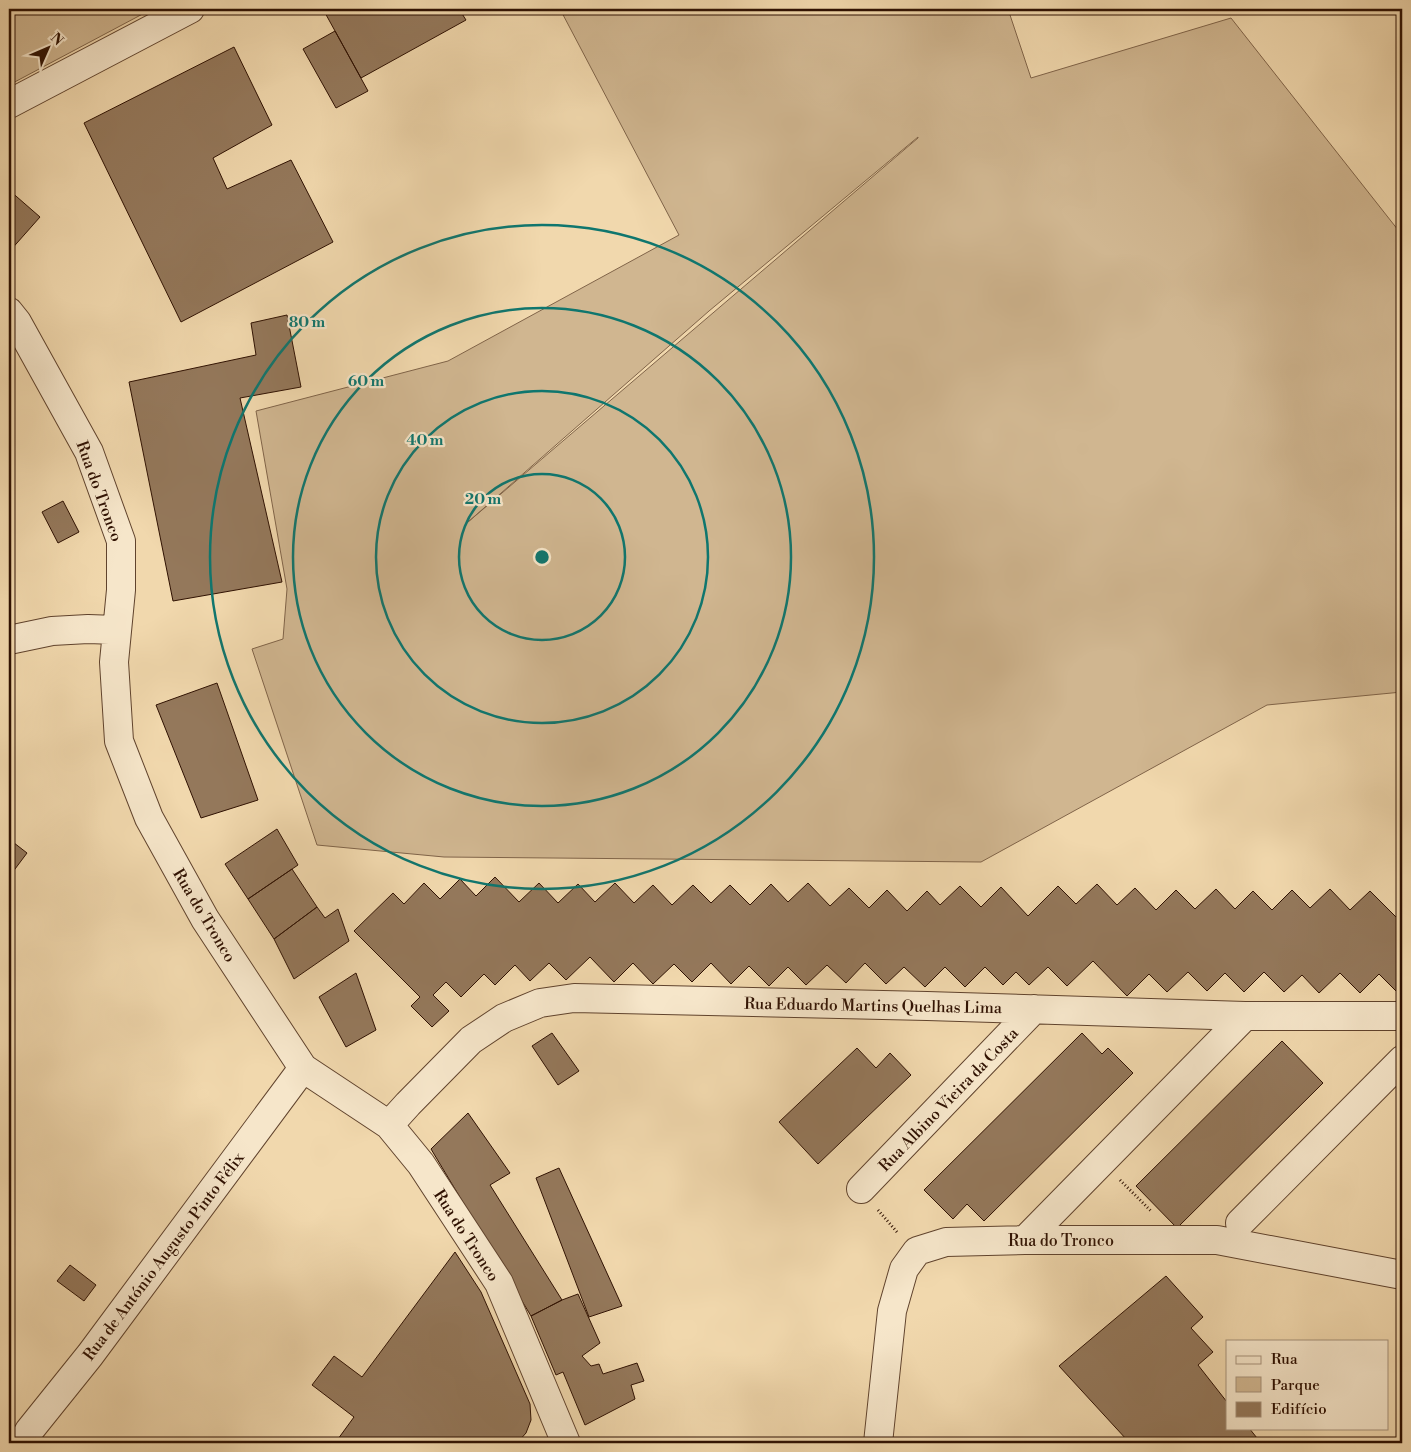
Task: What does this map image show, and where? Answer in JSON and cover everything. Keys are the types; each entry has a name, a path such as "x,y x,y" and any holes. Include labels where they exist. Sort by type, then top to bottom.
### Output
{"street":[{"path":"9,104 190,9"},
{"name":"Rua do Tronco","path":"9,312 17,322 89,452 121,541 121,590 114,662 119,740 149,818 205,919 303,1068 390,1125 421,1164 499,1283 566,1443"},
{"path":"9,640 52,631 116,630"},
{"name":"Rua Eduardo Martins Quelhas Lima","path":"390,1125 471,1040 504,1018 540,1003 574,998 1245,1016 1402,1016"},
{"name":"Rua Albino Vieira da Costa","path":"861,1189 1034,1009"},
{"path":"1025,1240 1245,1016"},
{"path":"1240,1223 1402,1060"},
{"name":"Rua de António Augusto Pinto Félix","path":"22,1443 90,1355 303,1068"},
{"name":"Rua do Tronco","path":"917,1251 946,1242 1217,1240 1402,1275"},
{"path":"878,1443 892,1312 904,1269 917,1251"}],"path":[{"path":"1101,1162 1180,1240"},
{"path":"861,1189 888,1222 917,1251"}],"green space":[{"path":"9,9 152,9 9,85"},
{"path":"560,9 1008,9 1031,78 1231,18 1402,235 1402,692 1267,705 981,862 444,857 317,845 252,649 283,639 287,589 256,411 448,361 679,235","holes":["918,138 468,522 709,311"]}],"building":[{"path":"328,9 459,9 466,20 361,78 324,11"},
{"path":"459,9 473,9 463,15"},
{"path":"335,31 368,91 336,108 303,49"},
{"path":"234,47 272,125 213,158 227,189 291,160 333,242 181,322 84,123"},
{"path":"9,190 40,217 9,252"},
{"path":"287,315 301,387 240,398 282,582 173,601 129,382 256,355 251,323"},
{"path":"9,425 13,427 9,443"},
{"path":"63,501 79,532 58,543 42,512"},
{"path":"217,683 258,800 201,818 156,705"},
{"path":"277,829 298,865 248,899 225,864"},
{"path":"9,839 27,853 9,877"},
{"path":"292,869 317,907 274,939 248,899"},
{"path":"495,877 519,902 539,883 558,903 578,884 595,902 615,883 634,903 653,885 672,905 693,885 711,903 730,885 750,905 771,884 788,902 808,883 830,906 849,888 869,908 887,890 907,911 927,891 940,905 960,886 981,907 1001,887 1028,916 1058,886 1076,904 1097,884 1117,905 1135,888 1156,910 1176,890 1195,909 1216,889 1235,909 1253,891 1272,910 1292,890 1310,908 1330,889 1350,910 1370,891 1402,923 1402,989 1398,993 1379,974 1360,993 1340,973 1319,993 1302,975 1284,992 1264,972 1244,992 1225,973 1207,991 1188,972 1167,992 1149,974 1127,996 1093,961 1067,986 1048,967 1029,985 1016,972 1003,985 985,967 965,987 945,967 925,987 904,967 886,984 865,963 846,983 827,965 806,985 788,967 769,986 749,966 731,984 711,963 692,982 674,964 653,984 633,963 614,982 590,957 566,980 549,963 530,981 515,965 495,985 484,974 461,997 446,982 433,995 449,1011 432,1027 411,1006 420,997 354,931 393,893 404,904 424,883 440,899 460,879 476,896"},
{"path":"317,907 325,918 338,909 349,941 294,979 274,939"},
{"path":"356,973 376,1030 346,1047 319,997"},
{"path":"552,1033 579,1071 558,1085 532,1046"},
{"path":"1082,1033 1102,1054 1108,1048 1133,1073 984,1221 967,1204 953,1219 924,1190"},
{"path":"1282,1041 1323,1083 1177,1228 1136,1186"},
{"path":"857,1048 876,1068 890,1053 911,1075 818,1164 779,1122"},
{"path":"468,1113 510,1173 490,1185 562,1300 531,1316 431,1149"},
{"path":"559,1168 622,1306 589,1317 536,1178"},
{"path":"455,1252 481,1292 530,1404 531,1420 526,1433 517,1443 343,1443 338,1439 354,1417 312,1385 334,1356 362,1377"},
{"path":"70,1265 96,1285 84,1301 57,1281"},
{"path":"1166,1276 1203,1317 1191,1328 1213,1352 1198,1365 1226,1401 1226,1430 1251,1430 1261,1443 1123,1443 1127,1440 1059,1366"},
{"path":"578,1294 600,1343 582,1356 591,1366 599,1364 603,1374 637,1363 644,1381 631,1385 635,1399 585,1425 563,1372 556,1375 531,1316"}]}
